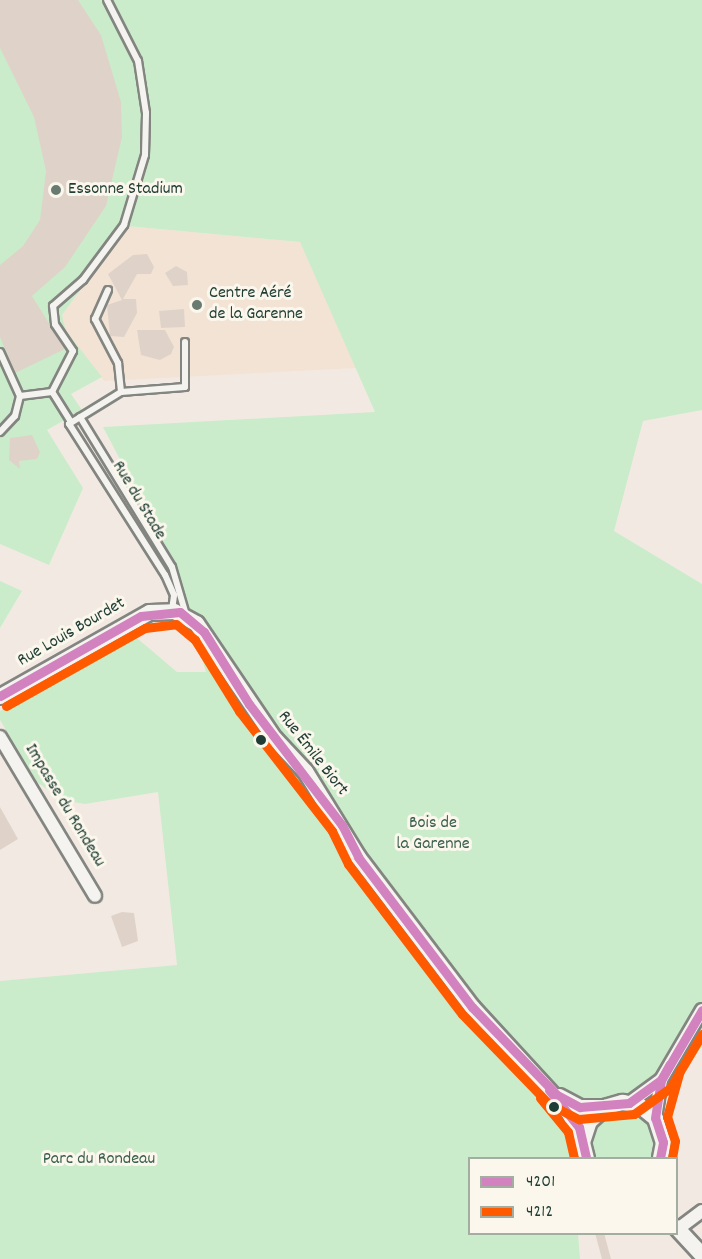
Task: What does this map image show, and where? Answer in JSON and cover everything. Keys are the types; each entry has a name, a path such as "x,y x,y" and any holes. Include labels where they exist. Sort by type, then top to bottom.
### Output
{"street":[{"name":"Rue Louis Bourdet","path":"0,696 129,621 175,612"},
{"name":"Rue Émile Biort","path":"175,612 228,665 274,738 305,771 384,892 472,1007 534,1072 579,1127 586,1157"},
{"name":"Impasse du Rondeau","path":"0,736 95,896"},
{"path":"660,1157 663,1142 655,1118 661,1080 702,1010"},
{"name":"Rue Émile Biort","path":"534,1072 575,1106 604,1107 629,1103"},
{"path":"655,1118 629,1103 661,1080"},
{"path":"582,1142 589,1121 604,1107"},
{"path":"678,1227 702,1211"},
{"path":"678,1229 702,1255"}],"lane":[{"path":"20,396 52,392 73,351 56,324 53,306 84,280 124,225 145,155 146,113 138,61 106,0"},
{"path":"108,290 95,319 118,363 121,392"},
{"path":"71,422 121,392 185,387 185,342"},
{"path":"0,352 20,396 15,416 0,432"},
{"name":"Rue du Stade","path":"52,392 165,575 174,595 175,612"},
{"name":"Rue du Stade","path":"80,417 172,567 175,612"}],"shaded area":[{"name":"Centre Aéré de la Garenne","path":"127,226 300,242 357,368 104,381 66,331 62,315"}],"green space":[{"path":"0,0 702,0 702,410 643,421 614,531 702,584 702,1047 646,1116 657,1135 652,1157 595,1157 591,1129 603,1112 567,1117 571,1157 468,1157 468,1235 578,1235 580,1259 0,1259 0,981 177,965 158,792 85,804 62,800 37,782 0,720 0,711 131,633 177,672 206,672 173,560 103,427 375,412 300,242 127,226 62,315 66,331 102,377 71,394 82,410 47,430 83,488 49,565 0,544"},
{"path":"0,581 22,591 0,628"}],"building":[{"name":"Essonne Stadium","path":"0,0 78,0 101,35 121,102 122,137 106,206 65,267 32,296 65,349 15,373 0,337 0,265 23,246 40,220 46,171 34,117 0,48"},
{"path":"147,254 154,267 151,274 137,274 123,299 136,299 137,313 124,337 110,336 107,305 122,300 108,274 133,255"},
{"path":"176,266 187,272 188,285 173,286 165,273"},
{"path":"184,309 185,327 161,328 159,311"},
{"path":"137,330 165,330 174,347 171,354 160,360 141,355"},
{"path":"32,435 40,452 37,459 19,461 20,469 9,460 10,438"},
{"path":"0,807 18,839 0,850"},
{"path":"122,912 134,913 138,941 122,947 111,916"},
{"path":"596,1235 605,1235 611,1259 602,1259"}],"transit line":[{"name":"4201","path":"0,696 141,616 180,612 204,632 249,704 342,825 358,857 472,1007 557,1095 580,1107 629,1103 661,1080 702,1010"},
{"name":"4212","path":"6,706 145,628 176,624 195,640 239,711 332,831 348,864 462,1014 549,1104 579,1119 634,1114 670,1088 702,1034"},
{"name":"4201","path":"660,1157 663,1142 655,1118 661,1080 670,1064"},
{"name":"4212","path":"672,1157 675,1141 667,1117 680,1070"},
{"name":"4201","path":"549,1090 579,1127 586,1157"},
{"name":"4212","path":"540,1098 568,1132 574,1157"}],"place":[{"name":"Essonne Stadium","path":"56,190"},
{"name":"Centre Aéré de la Garenne","path":"197,305"}],"park label":[{"name":"Bois de la Garenne","path":"433,835"},
{"name":"Parc du Rondeau","path":"99,1160"}]}
